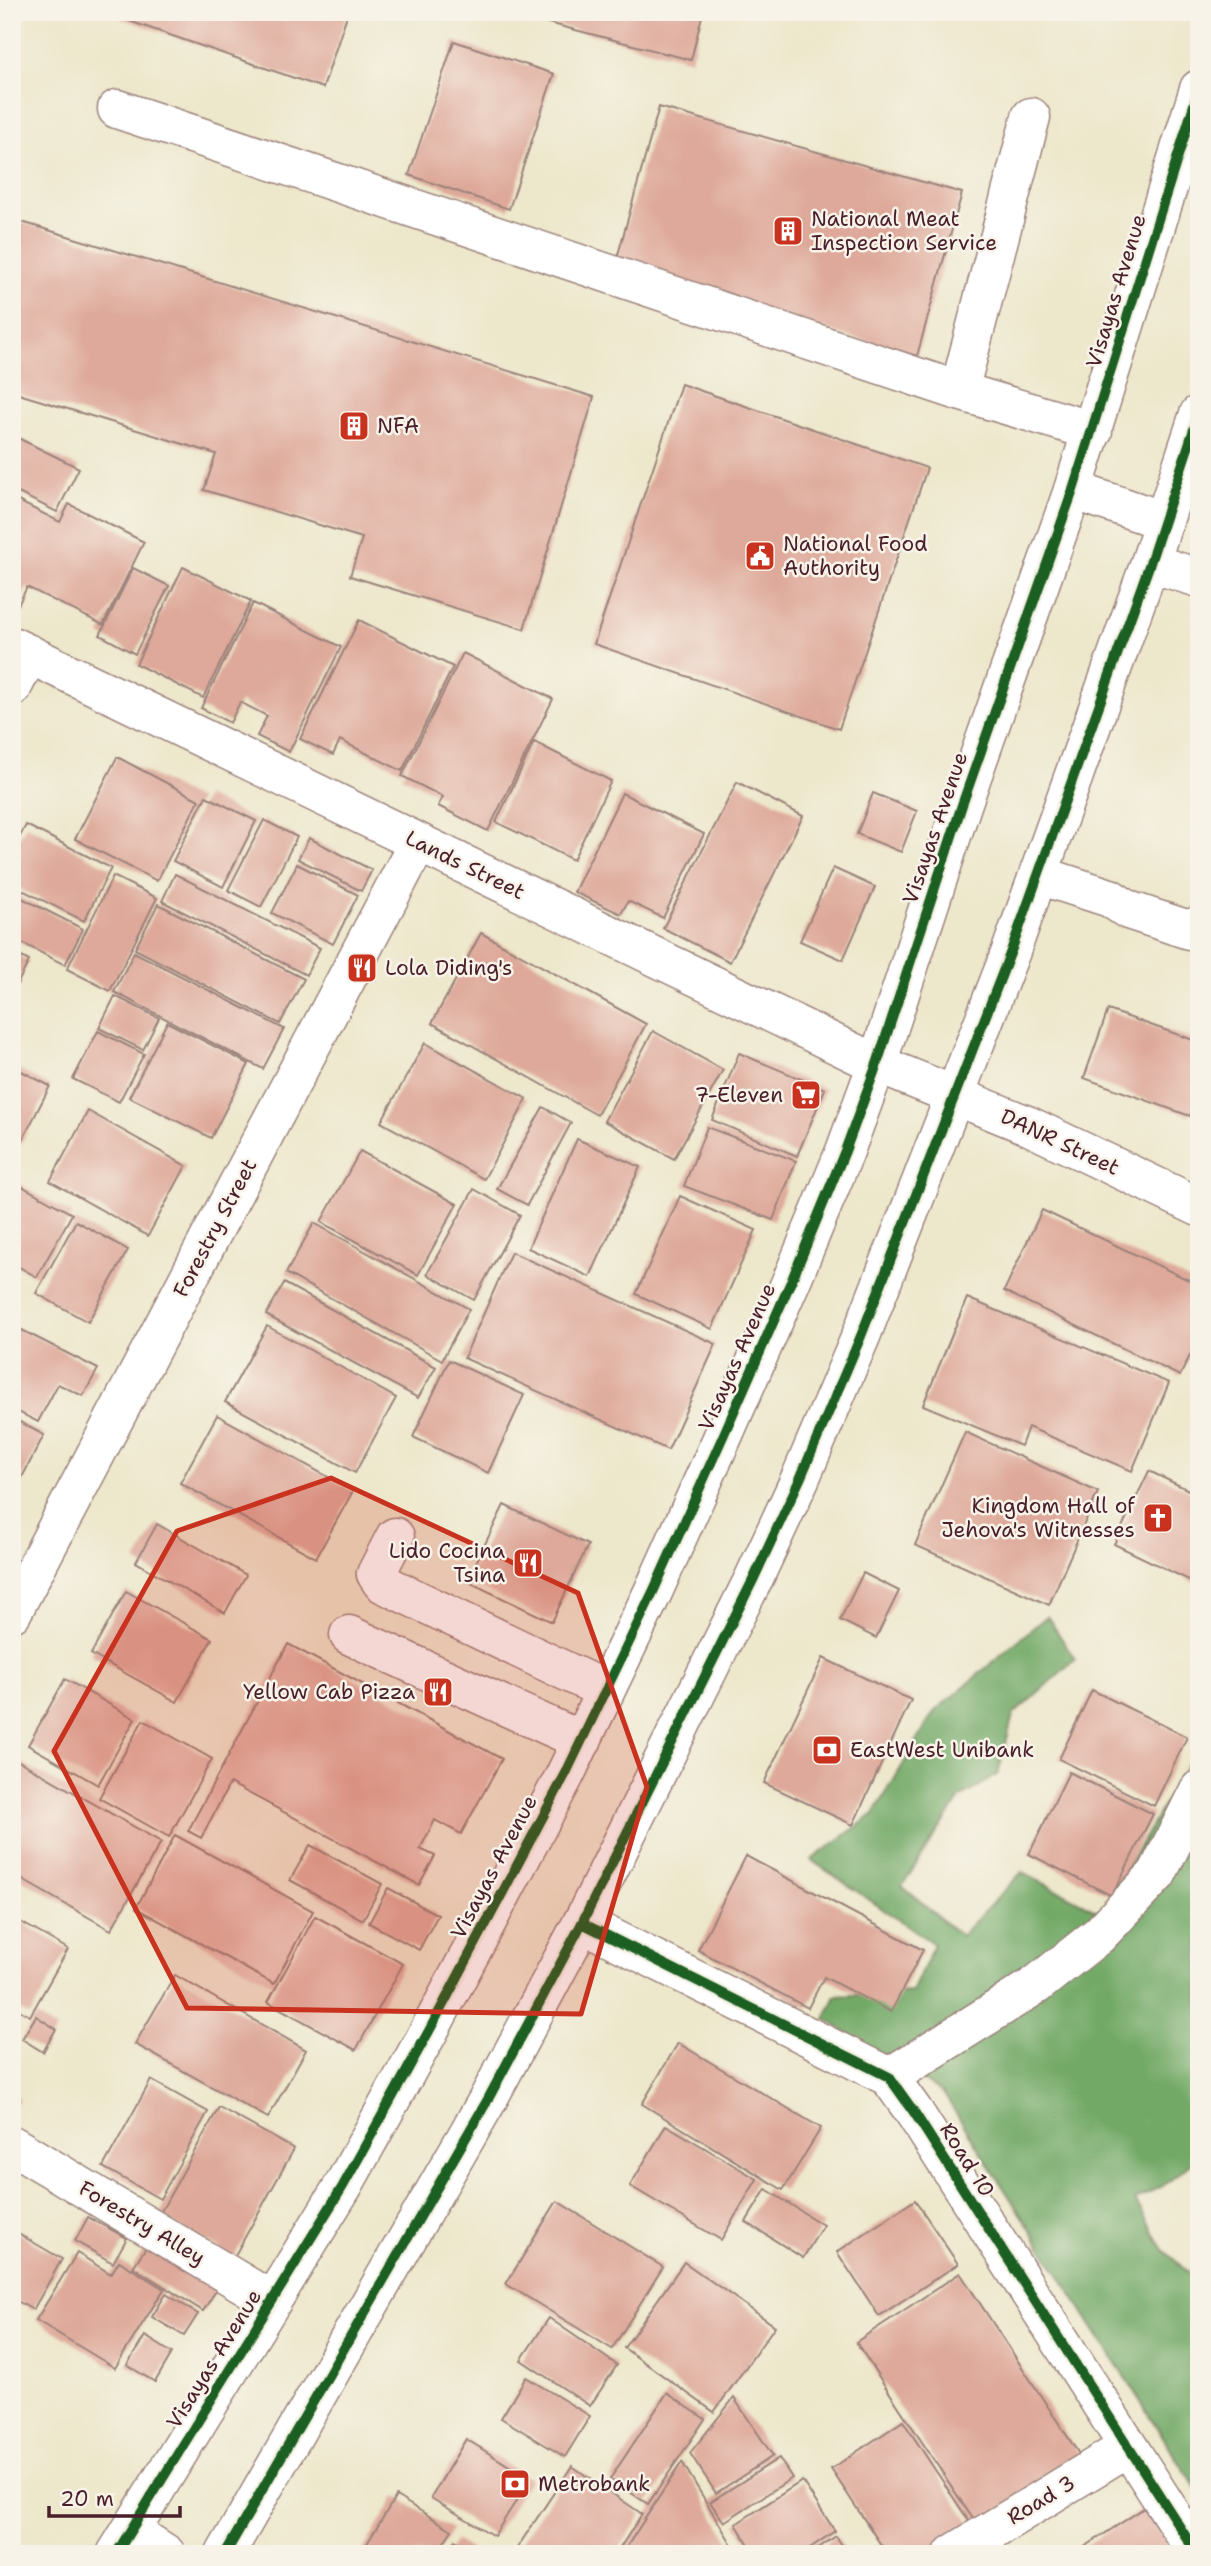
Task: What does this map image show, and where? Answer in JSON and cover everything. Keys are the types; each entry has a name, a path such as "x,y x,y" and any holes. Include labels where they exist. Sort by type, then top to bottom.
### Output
{"main road":[{"name":"Visayas Avenue","path":"124,2543 343,2186 429,2031 582,1741 659,1580 793,1277 845,1151 877,1064 962,805 1093,431 1199,89"},
{"path":"117,109 959,391 1093,431"},
{"path":"959,391 1031,117"},
{"path":"225,2554 486,2101 582,1923 754,1578 800,1479 861,1336 1039,875 1150,563 1199,414"},
{"path":"1073,490 1164,521"},
{"path":"1150,563 1199,578"},
{"path":"12,688 20,650"},
{"name":"Lands Street","path":"20,650 877,1064 920,1081"},
{"name":"Forestry Street","path":"12,1613 418,843"},
{"path":"1039,875 1110,898 1128,910 1189,930 1199,925"},
{"name":"DANR Street","path":"920,1081 1199,1207"},
{"path":"395,1537 376,1574 382,1583 605,1690"},
{"path":"349,1634 582,1741"},
{"path":"889,2077 1036,1985 1099,1935 1157,1874 1199,1790"},
{"name":"Road 10","path":"582,1923 889,2077 1197,2554"},
{"name":"Forestry Alley","path":"12,2145 272,2301"},
{"name":"Road 3","path":"953,2554 1128,2447"},
{"path":"124,2543 166,2554"}],"highlighted area":[{"path":"331,1478 578,1593 647,1787 581,2014 187,2008 54,1751 177,1531"}],"green space":[{"path":"1047,1616 1075,1659 1013,1715 998,1774 960,1798 902,1886 961,1936 1022,1872 1101,1913 1199,1744 1199,2157 1163,2186 1135,2200 1164,2250 1199,2283 1199,2493 943,2093 825,2019 836,1996 912,1992 934,1944 811,1860 874,1814 934,1712"}],"building":[{"path":"103,12 348,12 323,88"},
{"path":"506,12 703,12 691,60"},
{"path":"454,41 554,74 509,209 409,175"},
{"name":"National Meat Inspection Service","path":"659,107 962,193 917,356 614,269"},
{"name":"NFA","path":"12,219 594,397 524,629 350,576 362,538 204,490 216,454 12,392"},
{"name":"National Food Authority","path":"681,384 927,468 839,729 594,644"},
{"path":"12,435 79,468 57,512 12,490"},
{"path":"12,498 60,522 69,504 144,542 103,625 27,587 12,617"},
{"path":"183,567 251,601 203,698 136,664"},
{"path":"133,568 169,586 135,654 100,635"},
{"path":"253,603 341,647 289,752 257,736 267,716 240,702 230,723 201,708"},
{"path":"359,620 453,667 402,771 340,740 333,755 300,739"},
{"path":"463,653 553,699 488,831 438,806 443,797 402,776"},
{"path":"534,742 611,781 573,860 496,822"},
{"path":"117,757 199,800 157,881 75,839"},
{"path":"737,782 803,816 730,962 663,928"},
{"path":"622,793 704,834 663,918 628,901 621,914 574,892"},
{"path":"873,793 917,811 901,852 857,834"},
{"path":"206,796 256,821 223,887 173,861"},
{"path":"264,820 297,837 261,907 228,890"},
{"path":"26,825 111,868 84,921 12,885 12,851"},
{"path":"309,838 372,870 361,891 298,859"},
{"path":"297,864 358,895 333,944 272,913"},
{"path":"833,868 875,887 843,960 800,941"},
{"path":"175,874 320,948 306,975 162,901"},
{"path":"113,876 157,898 110,991 67,969"},
{"path":"12,893 83,929 65,965 12,938"},
{"path":"158,904 304,979 280,1024 135,949"},
{"path":"481,933 646,1024 597,1115 432,1023"},
{"path":"12,952 29,961 12,994"},
{"path":"134,952 284,1029 263,1069 114,992"},
{"path":"115,996 159,1018 143,1050 99,1028"},
{"path":"1108,1010 1199,1042 1199,1089 1190,1116 1084,1078"},
{"path":"167,1022 249,1064 211,1138 129,1097"},
{"path":"98,1031 144,1054 119,1102 73,1079"},
{"path":"653,1031 723,1070 674,1159 604,1121"},
{"path":"425,1043 527,1099 484,1179 381,1122"},
{"path":"739,1053 825,1089 797,1156 712,1120"},
{"path":"12,1066 50,1086 15,1155 12,1153"},
{"path":"543,1107 571,1123 527,1205 497,1189"},
{"path":"88,1111 186,1166 148,1236 50,1181"},
{"path":"707,1127 796,1161 773,1220 684,1186"},
{"path":"577,1139 640,1167 590,1277 528,1248"},
{"path":"360,1151 457,1204 418,1275 321,1222"},
{"path":"18,1184 72,1214 37,1277 12,1263 12,1195"},
{"path":"474,1189 520,1215 474,1300 427,1274"},
{"path":"680,1196 756,1230 712,1329 636,1294"},
{"path":"1042,1210 1199,1285 1199,1337 1180,1376 1004,1291"},
{"path":"76,1221 128,1250 88,1322 36,1293"},
{"path":"314,1223 469,1309 442,1360 286,1273"},
{"path":"511,1252 716,1344 668,1450 464,1358"},
{"path":"284,1283 436,1367 418,1398 266,1315"},
{"path":"967,1298 1169,1383 1132,1471 1028,1427 1021,1446 923,1405"},
{"path":"12,1325 98,1369 83,1396 58,1384 38,1422 12,1409"},
{"path":"267,1326 396,1398 355,1473 225,1402"},
{"path":"449,1360 524,1395 488,1473 413,1437"},
{"path":"217,1415 353,1491 316,1558 180,1483"},
{"path":"12,1418 44,1435 16,1489 12,1488"},
{"path":"965,1432 1098,1492 1049,1605 915,1545"},
{"name":"Kingdom Hall of Jehova's Witnesses","path":"1149,1471 1199,1495 1199,1585 1114,1544"},
{"name":"Lido Cocina Tsina","path":"504,1505 588,1545 552,1622 467,1581"},
{"path":"157,1524 246,1575 225,1613 136,1562"},
{"path":"863,1573 899,1591 876,1638 840,1620"},
{"path":"126,1591 212,1639 177,1702 91,1654"},
{"path":"288,1644 502,1759 461,1834 435,1820 420,1849 435,1856 419,1885 230,1783 201,1838 188,1831"},
{"path":"823,1658 911,1700 853,1825 764,1783"},
{"path":"65,1679 135,1719 98,1785 28,1745"},
{"path":"1092,1690 1187,1737 1154,1806 1059,1759"},
{"path":"143,1720 212,1759 169,1837 99,1798"},
{"path":"17,1760 161,1842 111,1930 12,1874 12,1769"},
{"path":"1069,1772 1153,1814 1112,1896 1029,1854"},
{"path":"175,1835 313,1911 274,1984 136,1908"},
{"path":"310,1845 382,1884 363,1920 290,1880"},
{"path":"746,1856 923,1950 891,2012 824,1977 808,2008 698,1950"},
{"path":"388,1888 438,1915 419,1950 369,1923"},
{"path":"315,1916 403,1964 356,2050 268,2002"},
{"path":"12,1917 68,1949 30,2016 12,2006"},
{"path":"175,1975 306,2050 268,2118 135,2044"},
{"path":"36,2016 56,2029 43,2052 22,2039"},
{"path":"678,2043 821,2128 783,2190 642,2104"},
{"path":"151,2080 208,2112 160,2199 103,2167"},
{"path":"12,2094 19,2098 12,2110"},
{"path":"219,2107 294,2149 234,2257 159,2215"},
{"path":"666,2125 757,2179 721,2240 630,2186"},
{"path":"766,2189 823,2225 803,2258 746,2222"},
{"path":"915,2200 958,2264 879,2316 837,2252"},
{"path":"557,2201 663,2267 612,2349 506,2284"},
{"path":"88,2217 127,2238 113,2263 75,2241"},
{"path":"12,2230 62,2259 33,2310 12,2298"},
{"path":"152,2238 222,2281 203,2311 133,2267"},
{"path":"77,2253 111,2274 119,2261 164,2289 115,2368 36,2320"},
{"path":"684,2262 775,2326 714,2412 624,2348"},
{"path":"960,2273 1081,2457 977,2525 856,2342"},
{"path":"166,2294 198,2314 184,2336 152,2317"},
{"path":"549,2318 617,2365 590,2406 521,2360"},
{"path":"145,2336 172,2353 155,2382 127,2365"},
{"path":"526,2377 590,2416 565,2457 501,2418"},
{"path":"667,2393 705,2419 648,2504 610,2479"},
{"path":"734,2398 773,2456 716,2493 690,2453"},
{"path":"903,2421 976,2532 943,2554 887,2554 831,2469"},
{"path":"466,2439 530,2479 494,2536 431,2498"},
{"path":"779,2458 792,2478 724,2522 710,2502"},
{"path":"682,2462 734,2548 727,2554 622,2554"},
{"path":"572,2466 642,2514 616,2554 513,2554"},
{"path":"802,2481 835,2531 801,2554 755,2554 736,2524"},
{"path":"396,2496 452,2530 436,2554 362,2552"},
{"path":"1144,2508 1175,2554 1074,2554"},
{"path":"836,2536 848,2554 810,2554"},
{"path":"455,2540 478,2554 447,2554"}],"cycle path":[{"path":"116,2554 343,2186 565,1775 653,1592 793,1277 845,1151 877,1064 962,805 1073,490 1199,89"},
{"path":"225,2554 487,2101 582,1923 754,1578 800,1479 861,1336 1011,951 1150,563 1199,414"},
{"path":"582,1923 889,2077 1197,2554"}],"place":[{"name":"National Meat Inspection Service","path":"788,231"},
{"name":"NFA","path":"354,426"},
{"name":"National Food Authority","path":"760,556"},
{"name":"Lola Diding's","path":"362,968"},
{"name":"7-Eleven","path":"806,1095"},
{"name":"Kingdom Hall of Jehova's Witnesses","path":"1158,1518"},
{"name":"Lido Cocina Tsina","path":"528,1563"},
{"name":"Yellow Cab Pizza","path":"438,1692"},
{"name":"EastWest Unibank","path":"827,1750"},
{"name":"Metrobank","path":"515,2484"}]}
